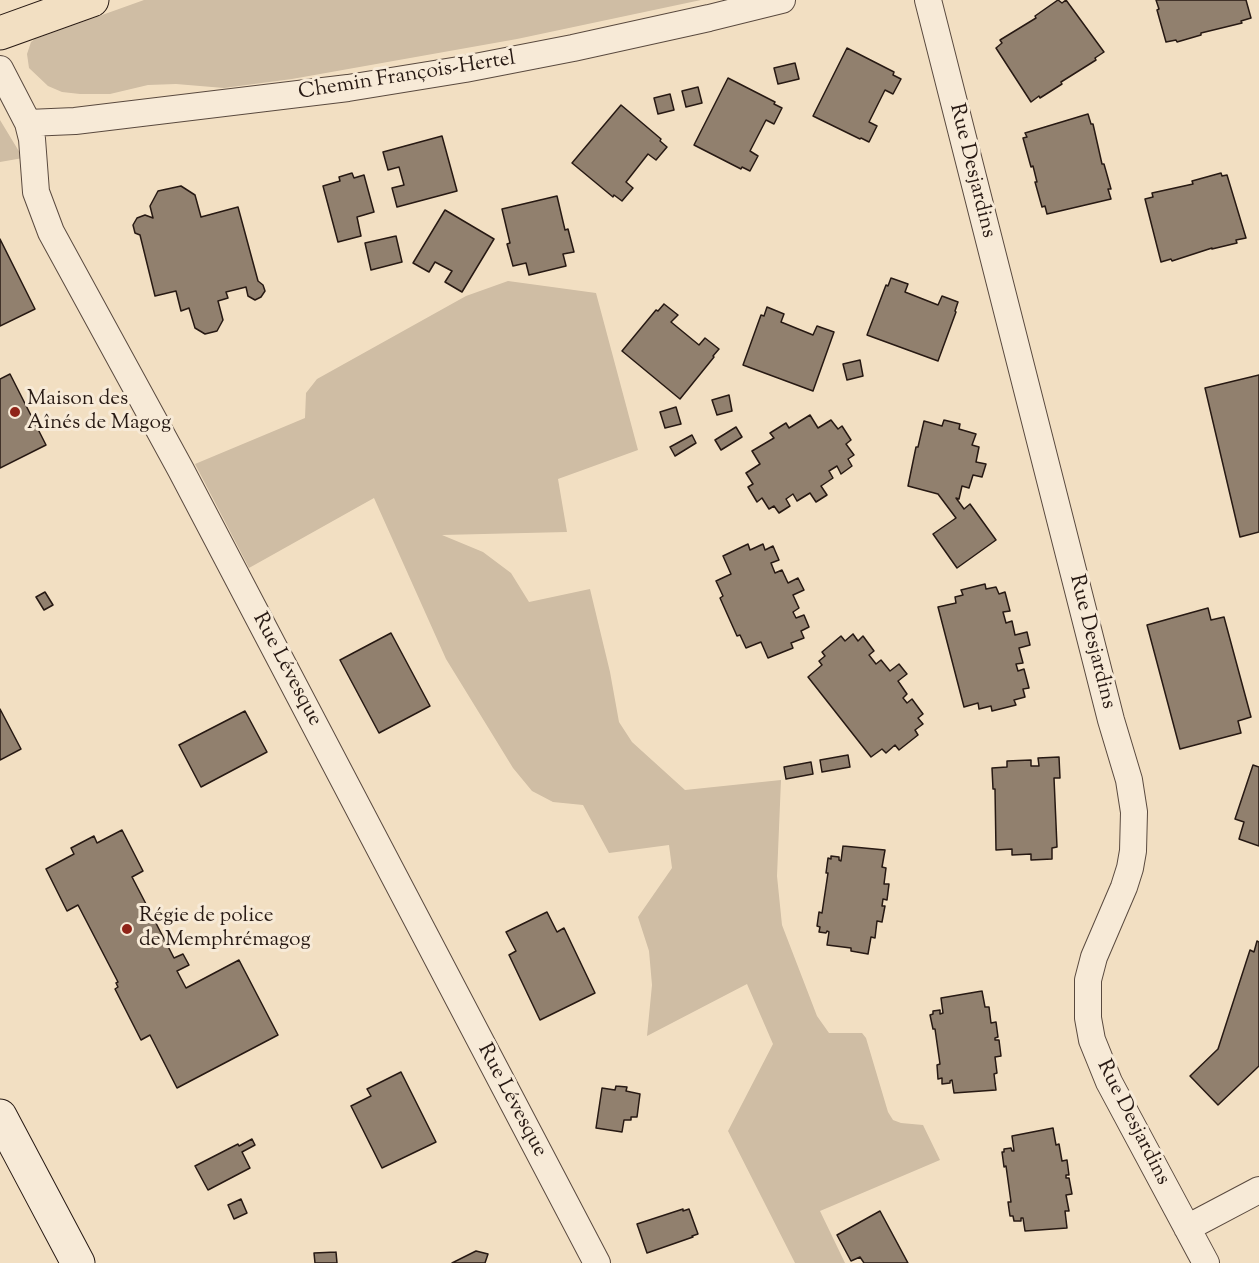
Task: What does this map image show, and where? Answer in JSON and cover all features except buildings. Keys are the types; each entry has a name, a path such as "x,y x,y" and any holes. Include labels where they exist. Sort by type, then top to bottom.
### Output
{"main road":[{"path":"0,33 92,0"}],"street":[{"name":"Chemin François-Hertel","path":"28,123 75,121 177,110 370,85 584,46 782,0"},
{"name":"Rue Desjardins","path":"928,0 1102,685 1129,780 1134,812 1133,851 1124,887 1094,957 1088,980 1088,1018 1092,1040 1109,1082 1206,1263"},
{"name":"Rue Lévesque","path":"0,69 28,123 32,139 36,192 58,248 181,470 597,1263"},
{"path":"0,1116 78,1263"},
{"path":"1187,1228 1259,1190"}],"shaded area":[{"path":"144,0 701,0 517,39 292,79 224,88 176,84 148,85 110,94 80,94 62,92 48,86 29,68 27,54 31,42 35,39"},
{"path":"0,120 23,158 0,162"},
{"path":"508,281 596,293 638,450 558,479 567,532 442,535 483,552 511,573 529,602 590,589 610,672 619,722 632,742 685,790 781,780 777,876 782,925 817,1016 829,1033 862,1033 866,1038 888,1112 893,1120 901,1123 923,1125 940,1160 820,1211 845,1263 795,1263 728,1131 773,1044 747,984 647,1036 652,985 649,951 638,917 672,868 669,845 609,853 583,805 553,802 532,791 513,768 446,659 374,498 249,568 195,464 305,418 306,393 317,379 466,296"}],"place":[{"name":"Maison des Aînés de Magog","path":"15,412"},
{"name":"Régie de police de Memphrémagog","path":"127,929"}]}
